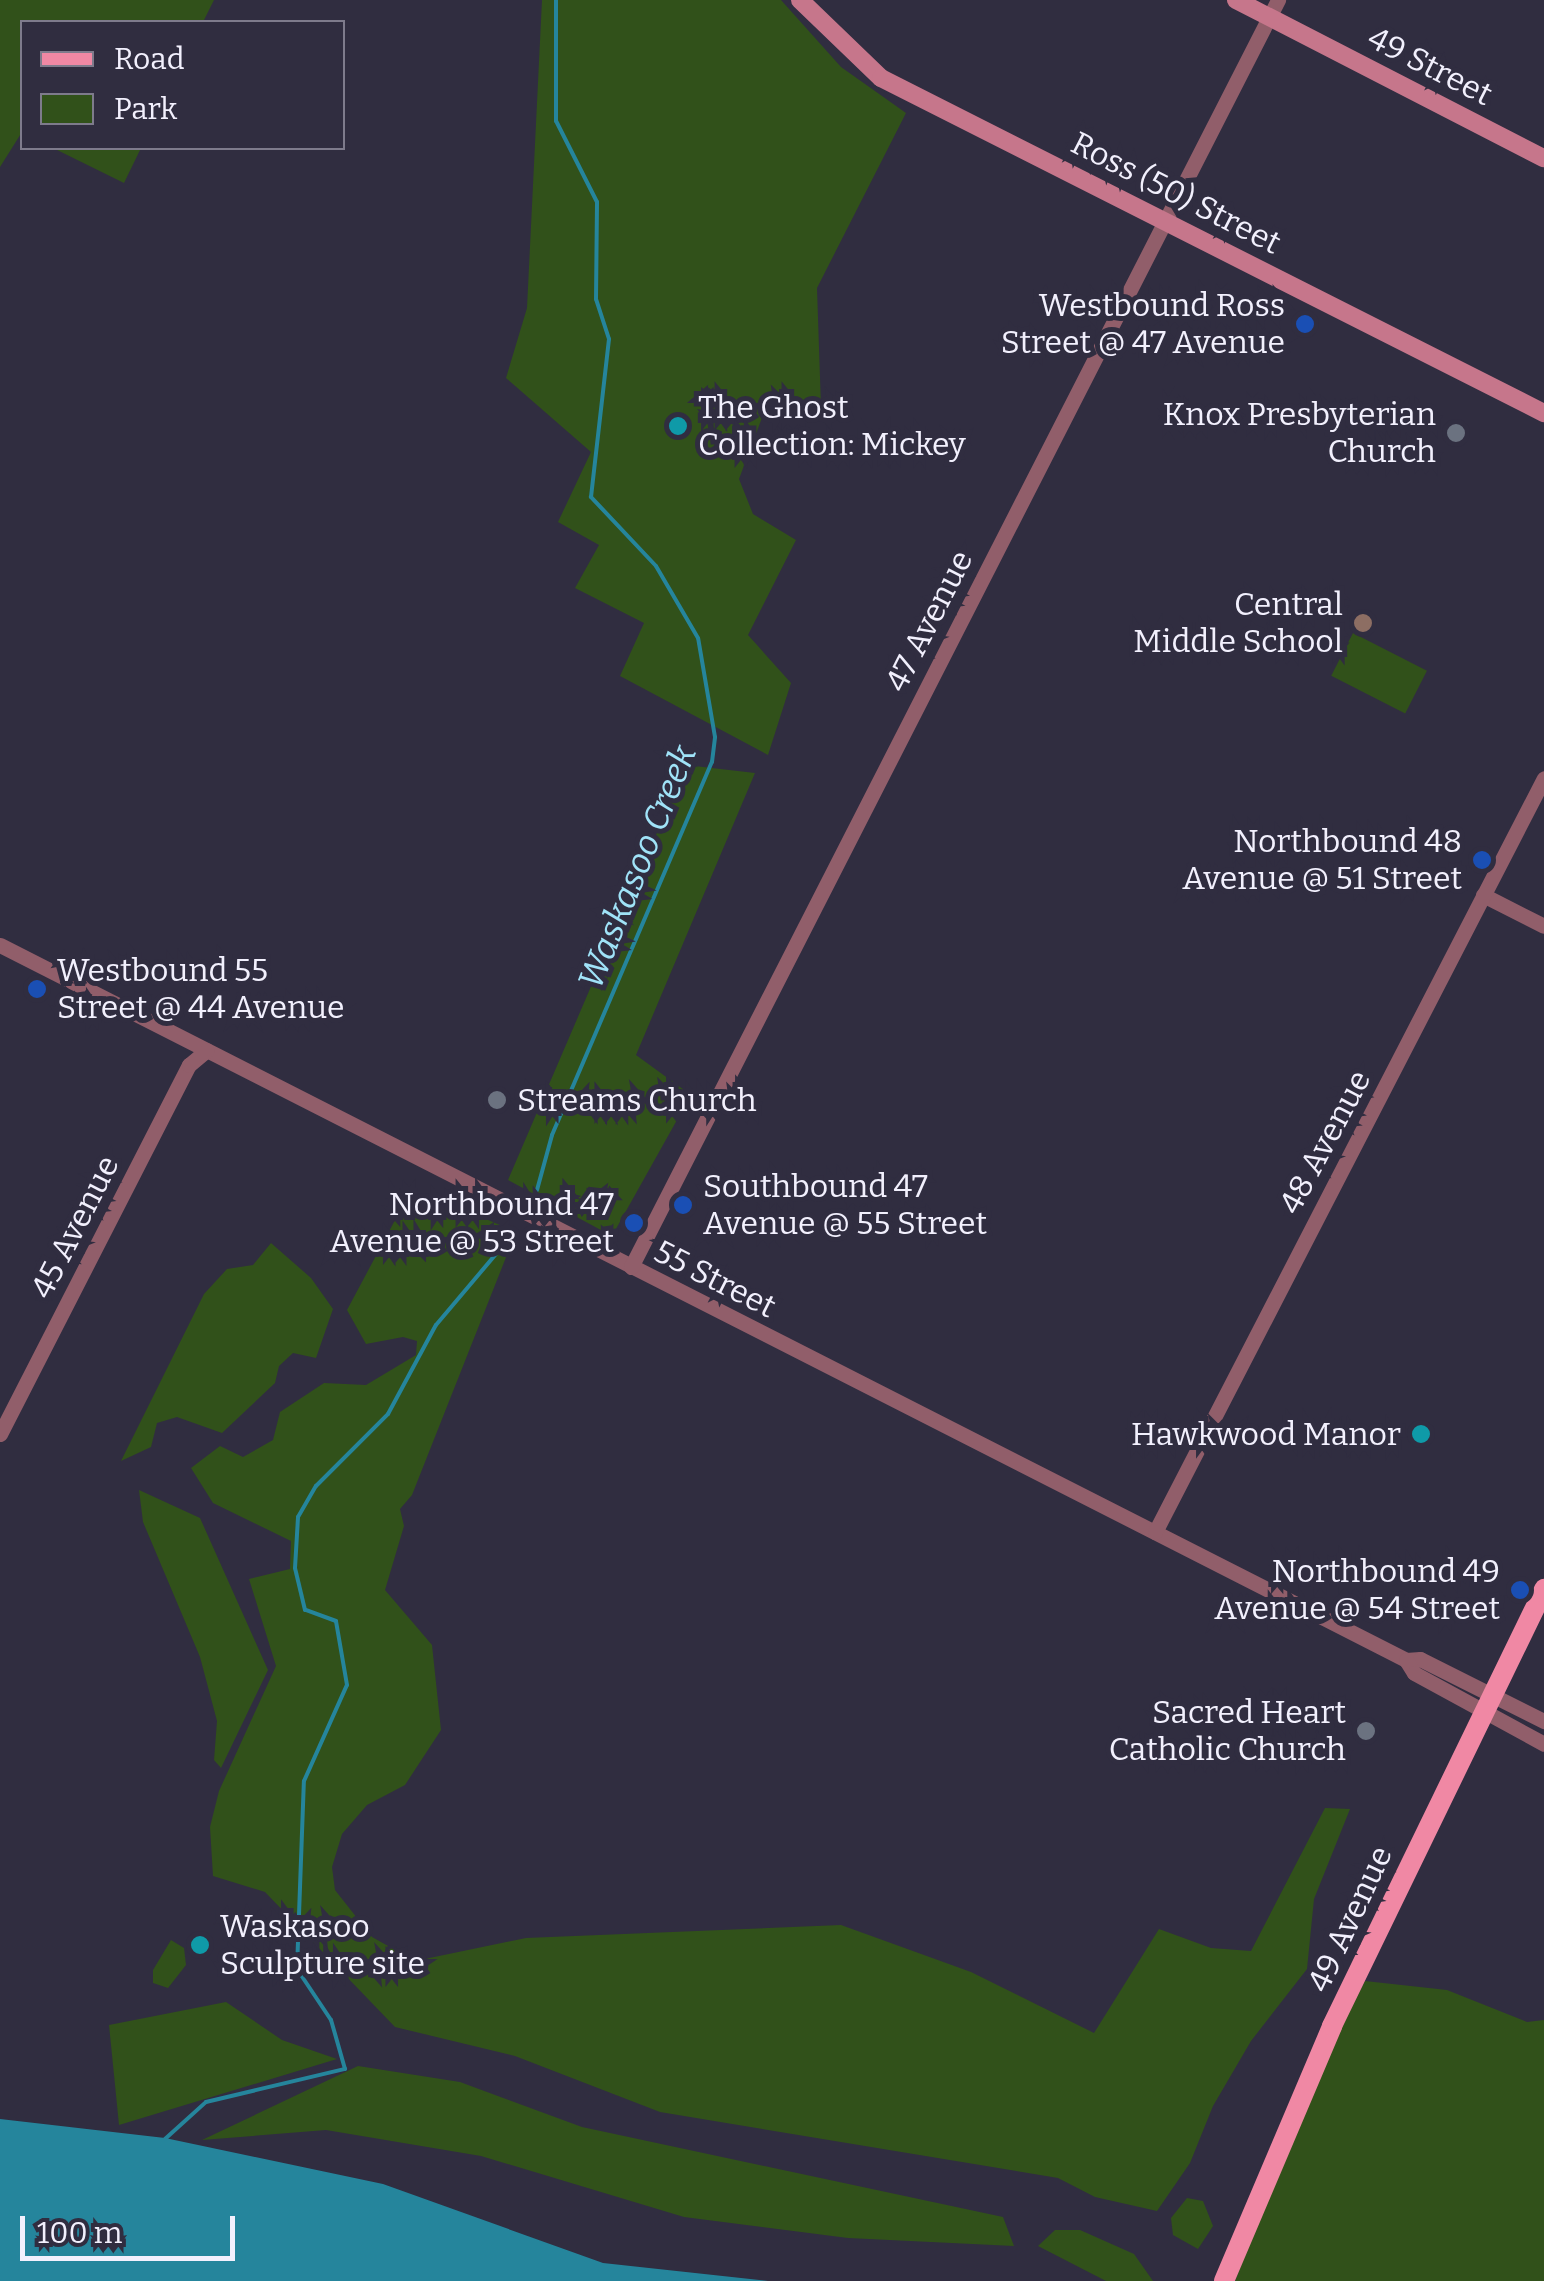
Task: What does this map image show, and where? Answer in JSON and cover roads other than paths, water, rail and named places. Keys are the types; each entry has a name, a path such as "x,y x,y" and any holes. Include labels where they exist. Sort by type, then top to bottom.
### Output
{"main road":[{"name":"Ross (50) Street","path":"800,0 882,78 1544,414"},
{"name":"49 Street","path":"1236,0 1273,8 1544,158"},
{"name":"49 Avenue","path":"1224,2281 1332,2026 1544,1589"}],"street":[{"name":"47 Avenue","path":"631,1266 1273,8"},
{"name":"48 Avenue","path":"1155,1532 1544,778"},
{"path":"1483,895 1544,926"},
{"name":"55 Street","path":"0,946 1406,1660 1420,1659 1544,1744"},
{"name":"45 Avenue","path":"0,1434 189,1065 207,1050"},
{"name":"55 Street","path":"1486,1703 1544,1720"}],"water":[{"path":"0,2119 165,2138 383,2184 603,2263 768,2281 0,2281"}],"waterway":[{"name":"Waskasoo Creek","path":"537,1190 552,1135 712,762 715,737 698,638 656,566 591,497 609,339 596,299 597,202 556,121 556,0"},
{"name":"Waskasoo Creek","path":"165,2139 206,2102 345,2069 331,2020 297,1969 304,1781 347,1685 336,1621 305,1610 295,1568 298,1517 316,1486 388,1414 436,1325 513,1234"}],"place":[{"name":"Westbound Ross Street @ 47 Avenue","path":"1305,324"},
{"name":"The Ghost Collection: Mickey","path":"678,426"},
{"name":"Knox Presbyterian Church","path":"1456,433"},
{"name":"Central Middle School","path":"1363,623"},
{"name":"Northbound 48 Avenue @ 51 Street","path":"1482,860"},
{"name":"Westbound 55 Street @ 44 Avenue","path":"37,989"},
{"name":"Streams Church","path":"497,1100"},
{"name":"Southbound 47 Avenue @ 55 Street","path":"683,1205"},
{"name":"Northbound 47 Avenue @ 53 Street","path":"634,1223"},
{"name":"Hawkwood Manor","path":"1421,1434"},
{"name":"Northbound 49 Avenue @ 54 Street","path":"1520,1590"},
{"name":"Sacred Heart Catholic Church","path":"1366,1731"},
{"name":"Waskasoo Sculpture site","path":"200,1945"}]}
